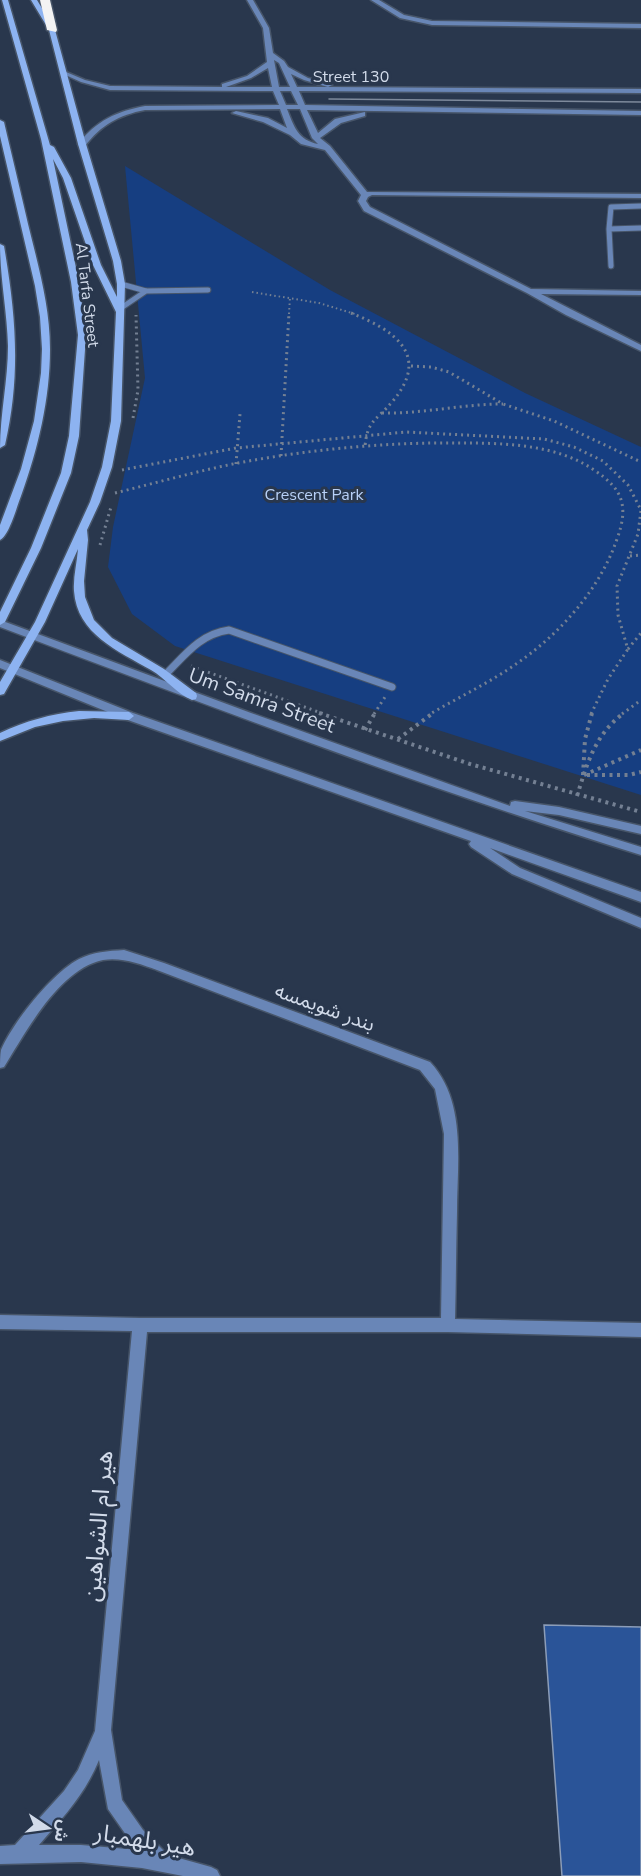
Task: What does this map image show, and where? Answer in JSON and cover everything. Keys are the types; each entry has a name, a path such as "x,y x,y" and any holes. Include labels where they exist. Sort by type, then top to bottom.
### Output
{"highway":[{"path":"45,0 52,30"}],"main road":[{"name":"Al Tarfa Street","path":"0,623 36,548 66,473 74,436 82,335 75,282 45,139 5,0"},
{"path":"0,691 5,666 27,635 83,531 107,467 116,421 121,311 121,284 117,261 82,144 52,30 34,0"},
{"path":"0,122 43,298 46,348 45,378 40,410 25,474 0,537"},
{"path":"45,139 67,178 97,265 121,311"},
{"path":"0,246 10,300 13,336 11,395 0,445"},
{"path":"83,531 85,544 79,578 80,597 89,621 114,647 165,675 192,696"},
{"path":"0,737 32,722 54,717 94,714 129,716"}],"street":[{"path":"250,0 266,28 269,64 293,133 297,140 305,144 327,148"},
{"path":"374,0 402,17 432,23 641,26"},
{"path":"268,53 282,62 316,138 327,148 365,195"},
{"path":"202,89 239,81 269,64"},
{"path":"285,68 306,80 352,90"},
{"name":"Street 130","path":"64,73 110,88 641,91"},
{"path":"202,107 260,118 293,133"},
{"name":"Street 130","path":"82,144 99,124 117,114 145,108 301,107 383,111 641,113"},
{"path":"316,138 338,121 383,111"},
{"path":"365,195 384,193 641,196"},
{"path":"365,195 362,201 367,209 530,291 569,314 641,348"},
{"path":"530,291 641,293"},
{"path":"569,314 577,292"},
{"name":"Um Samra Street","path":"0,623 192,696 487,801 641,851"},
{"path":"5,666 129,716 641,897"},
{"name":"Um Samra Street","path":"487,801 558,811 641,830"},
{"path":"465,836 516,871 641,923"},
{"name":"بندر شويمسه","path":"0,1063 32,1012 62,978 92,959 107,955 124,955 160,966 425,1066 439,1081 446,1103 451,1134 448,1324"},
{"path":"0,1322 140,1325 448,1324 641,1330"},
{"name":"هير ام الشواهين","path":"140,1325 103,1730 114,1803 137,1836 163,1862"},
{"name":"هير ام الشواهين","path":"19,1854 70,1797 84,1776 103,1730"},
{"name":"هير بلهمبار","path":"0,1855 66,1853 163,1862 211,1876"}],"lane":[{"path":"612,266 609,229 611,207 641,206"},
{"path":"609,229 641,228"},
{"path":"121,284 146,291 208,290"},
{"path":"121,311 146,291"},
{"path":"165,675 202,638 219,631 229,630 392,687"}],"path":[{"path":"252,292 290,297 347,311 397,335 407,352 411,366 398,394 369,422 364,436 365,447"},
{"path":"281,456 290,297"},
{"path":"411,366 431,367 450,372 503,404 554,421 641,462"},
{"path":"381,412 410,414 486,403 503,404"},
{"path":"236,464 240,414"},
{"path":"122,471 236,448 406,432 544,439 574,447 603,461 628,485 641,510 638,534 617,586 618,615 628,650 629,648"},
{"path":"115,493 164,479 281,456 365,447 470,443 551,450 579,458 604,475 620,493 625,513 616,545 602,570 567,618 542,644 478,688 430,714 398,739"},
{"path":"630,556 641,555"},
{"path":"583,775 585,733 593,705 609,675 641,633"},
{"path":"179,661 365,730 577,796 641,812"},
{"path":"365,730 392,687"},
{"path":"577,796 592,750 610,723 641,700"},
{"path":"583,775 641,750"},
{"path":"583,775 629,775 641,772"}],"green space":[{"name":"Crescent Park","path":"125,166 330,290 525,393 641,447 641,795 175,646 132,614 108,567 113,527 145,378"}],"building":[{"path":"544,1625 641,1627 641,1876 562,1876"}],"tram line":[{"path":"329,99 641,102"}]}
